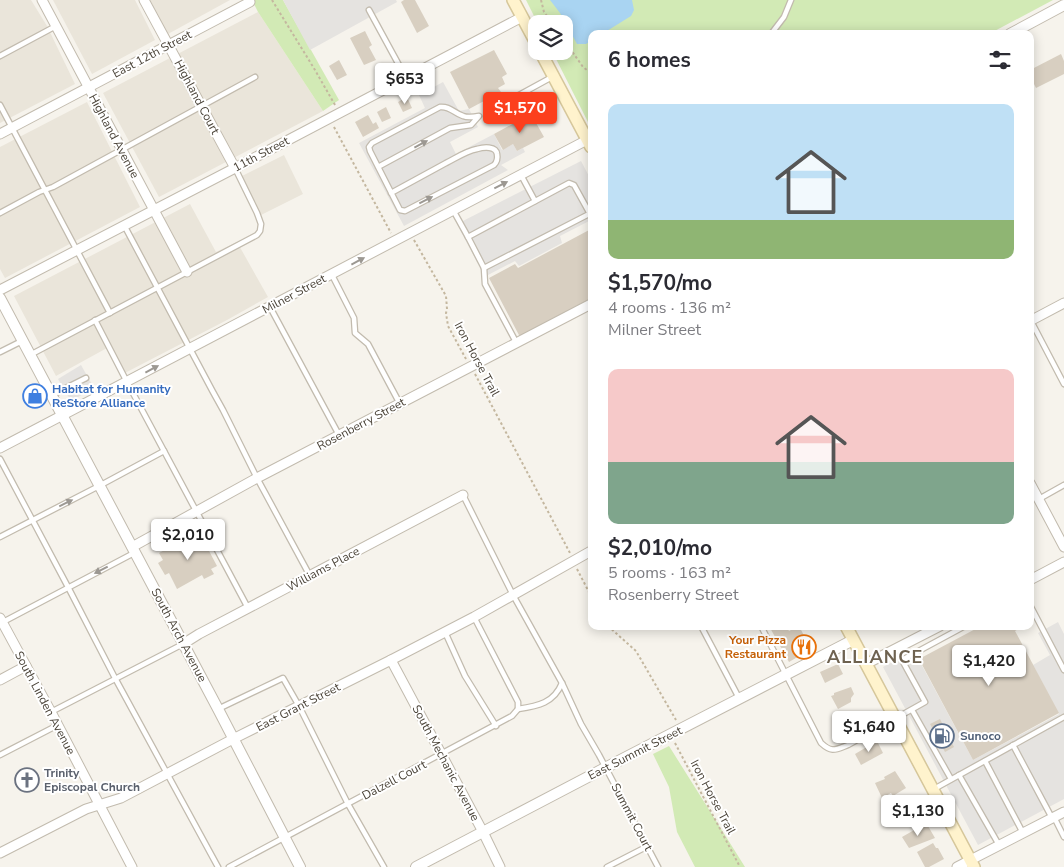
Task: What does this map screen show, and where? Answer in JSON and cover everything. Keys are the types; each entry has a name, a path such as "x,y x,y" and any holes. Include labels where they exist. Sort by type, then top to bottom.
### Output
{"main road":[{"path":"513,0 528,28"},
{"path":"545,60 588,137"},
{"path":"848,630 972,864"}],"street":[{"name":"Highland Avenue","path":"42,0 187,272"},
{"name":"Highland Court","path":"144,0 235,168"},
{"name":"East 12th Street","path":"0,134 250,2"},
{"path":"1017,30 1064,5"},
{"name":"11th Street","path":"0,290 522,16"},
{"name":"Milner Street","path":"0,448 521,175 588,142"},
{"name":"South Arch Avenue","path":"0,298 300,867"},
{"path":"1034,319 1064,303"},
{"name":"Rosenberry Street","path":"133,550 257,478 588,306"},
{"path":"1034,491 1064,548"},
{"name":"Williams Place","path":"183,644 463,495"},
{"name":"East Grant Street","path":"0,853 73,816 100,804 121,798 474,617 588,553"},
{"path":"1034,578 1064,562"},
{"name":"South Linden Avenue","path":"1,620 132,867"},
{"path":"866,664 932,630"},
{"name":"East Summit Street","path":"416,867 854,640"},
{"name":"South Mechanic Avenue","path":"391,660 500,867"},
{"path":"0,680 26,666"},
{"path":"957,867 972,864 999,845 1064,812"}],"lane":[{"path":"774,30 784,17 791,0"},
{"path":"369,10 406,78"},
{"path":"0,56 56,26"},
{"path":"499,106 554,76"},
{"path":"0,213 255,77"},
{"path":"0,105 110,313"},
{"path":"391,193 461,155 477,149 492,148 498,156 497,162 494,165 405,211 400,210 391,193 370,151 372,143 440,107 450,108 465,118 485,113"},
{"path":"378,167 450,128 471,125 479,116"},
{"path":"30,355 257,235 261,224 235,168"},
{"path":"521,175 535,201"},
{"path":"468,237 570,183 574,185 588,210"},
{"path":"454,210 484,268 485,284 516,342"},
{"path":"484,268 588,215"},
{"path":"124,225 310,576"},
{"path":"332,275 354,318 355,333 368,344 400,404"},
{"path":"270,307 339,435"},
{"path":"95,320 248,608"},
{"path":"1034,328 1064,384"},
{"path":"0,352 22,341"},
{"path":"51,396 86,378"},
{"path":"0,537 164,451"},
{"path":"0,460 33,519 115,678 218,867"},
{"path":"1038,499 1064,485"},
{"name":"Summit Court","path":"463,495 513,595 562,683 581,724 658,867"},
{"path":"1,620 68,587 133,550"},
{"path":"1034,613 1064,670"},
{"path":"474,617 518,702 518,709 537,706 550,700 558,693 562,683"},
{"path":"703,630 739,699"},
{"path":"763,630 821,743 828,749 836,750 925,702 902,660 958,630"},
{"path":"445,632 465,676 496,726"},
{"path":"907,643 913,654"},
{"path":"51,712 183,644"},
{"path":"218,709 283,678 348,804 384,867"},
{"name":"Dalzell Court","path":"230,867 496,726 512,716 518,709"},
{"path":"912,710 950,779"},
{"path":"933,789 1064,717"},
{"path":"0,755 58,725"},
{"path":"1013,745 1064,837"},
{"path":"985,761 1023,833"},
{"path":"959,774 999,845"},
{"path":"607,867 648,846"}],"path":[{"path":"272,0 339,113"},
{"path":"541,0 546,15"},
{"path":"573,53 588,71"},
{"name":"Iron Horse Trail","path":"330,118 390,232 415,241 446,296 448,326 588,590"},
{"path":"612,630 636,651 681,729"},
{"name":"Iron Horse Trail","path":"670,735 740,867"}],"shaded area":[{"path":"0,0 31,0 47,26 75,84 0,123"},
{"path":"53,0 135,0 155,40 92,74"},
{"path":"150,0 230,0 168,34"},
{"path":"283,0 396,0 397,2 310,50"},
{"path":"258,12 323,111 159,197 103,93"},
{"path":"443,82 459,111 469,109 478,127 450,142 456,154 494,134 502,150 513,144 517,151 523,148 525,152 501,165 508,170 404,226 359,143 425,108 419,95"},
{"path":"87,102 140,207 5,278 0,269 0,147"},
{"path":"284,155 303,194 261,215 242,176"},
{"path":"581,161 588,174 588,222 560,236 562,243 519,266 515,261 488,275 482,272 457,224"},
{"path":"190,204 216,252 237,242 268,297 121,375 107,348 56,376 14,296"},
{"path":"81,365 94,388 71,401 58,379"},
{"path":"1058,622 1064,634 1064,799 978,845 883,667 918,648 923,657 919,660 973,760 1059,714 1033,665 1050,655 1038,633"}],"green space":[{"path":"252,0 283,0 339,100 323,111"},
{"path":"526,0 1053,0 997,30 588,30 588,122 557,60 573,60 573,15 534,15"},
{"path":"669,746 745,867 695,867 677,832 669,787 653,754"}],"water":[{"path":"550,0 632,0 634,10 631,16 608,30 588,30 588,43 586,44 577,44 573,37 573,15 561,15"}],"building":[{"path":"404,0 415,0 429,26 417,33 401,2"},
{"path":"365,31 372,45 369,47 376,60 364,65 350,38"},
{"path":"494,50 507,74 502,77 505,84 498,88 501,92 469,109 450,72"},
{"path":"1061,54 1064,61 1064,74 1036,88 1034,84 1034,68"},
{"path":"339,60 347,75 337,80 329,66"},
{"path":"407,97 412,108 403,112 398,102"},
{"path":"386,107 391,118 382,122 377,112"},
{"path":"531,114 544,137 517,151 513,144 503,150 494,134"},
{"path":"368,115 373,124 376,122 379,128 363,137 355,122"},
{"path":"588,231 588,301 520,337 489,278 515,264 518,268"},
{"path":"199,532 217,566 211,569 214,574 204,579 202,575 177,589 169,573 165,575 158,563 163,560 159,553"},
{"path":"771,630 801,630 811,649 789,662"},
{"path":"973,630 1017,630 1015,631 1059,713 973,760 919,659"},
{"path":"838,664 843,674 825,683 820,672"},
{"path":"851,687 854,694 851,702 838,709 831,696 834,693"},
{"path":"858,711 862,711 868,723 851,732 843,719"},
{"name":"Sunoco","path":"940,719 954,747 945,752 930,724"},
{"path":"877,741 883,753 861,765 855,754"},
{"path":"895,771 906,788 893,796 891,793 882,798 875,783 885,779 884,777"},
{"path":"923,825 925,827 928,826 935,838 909,848 902,837"},
{"path":"933,843 944,859 929,867 925,867 917,852"}],"place":[{"name":"Habitat for Humanity ReStore Alliance","path":"35,396"},
{"name":"Your Pizza Restaurant","path":"804,647"},
{"name":"Sunoco","path":"942,736"},
{"name":"Trinity Episcopal Church","path":"27,780"}],"district":[{"name":"ALLIANCE","path":"875,657"}]}
